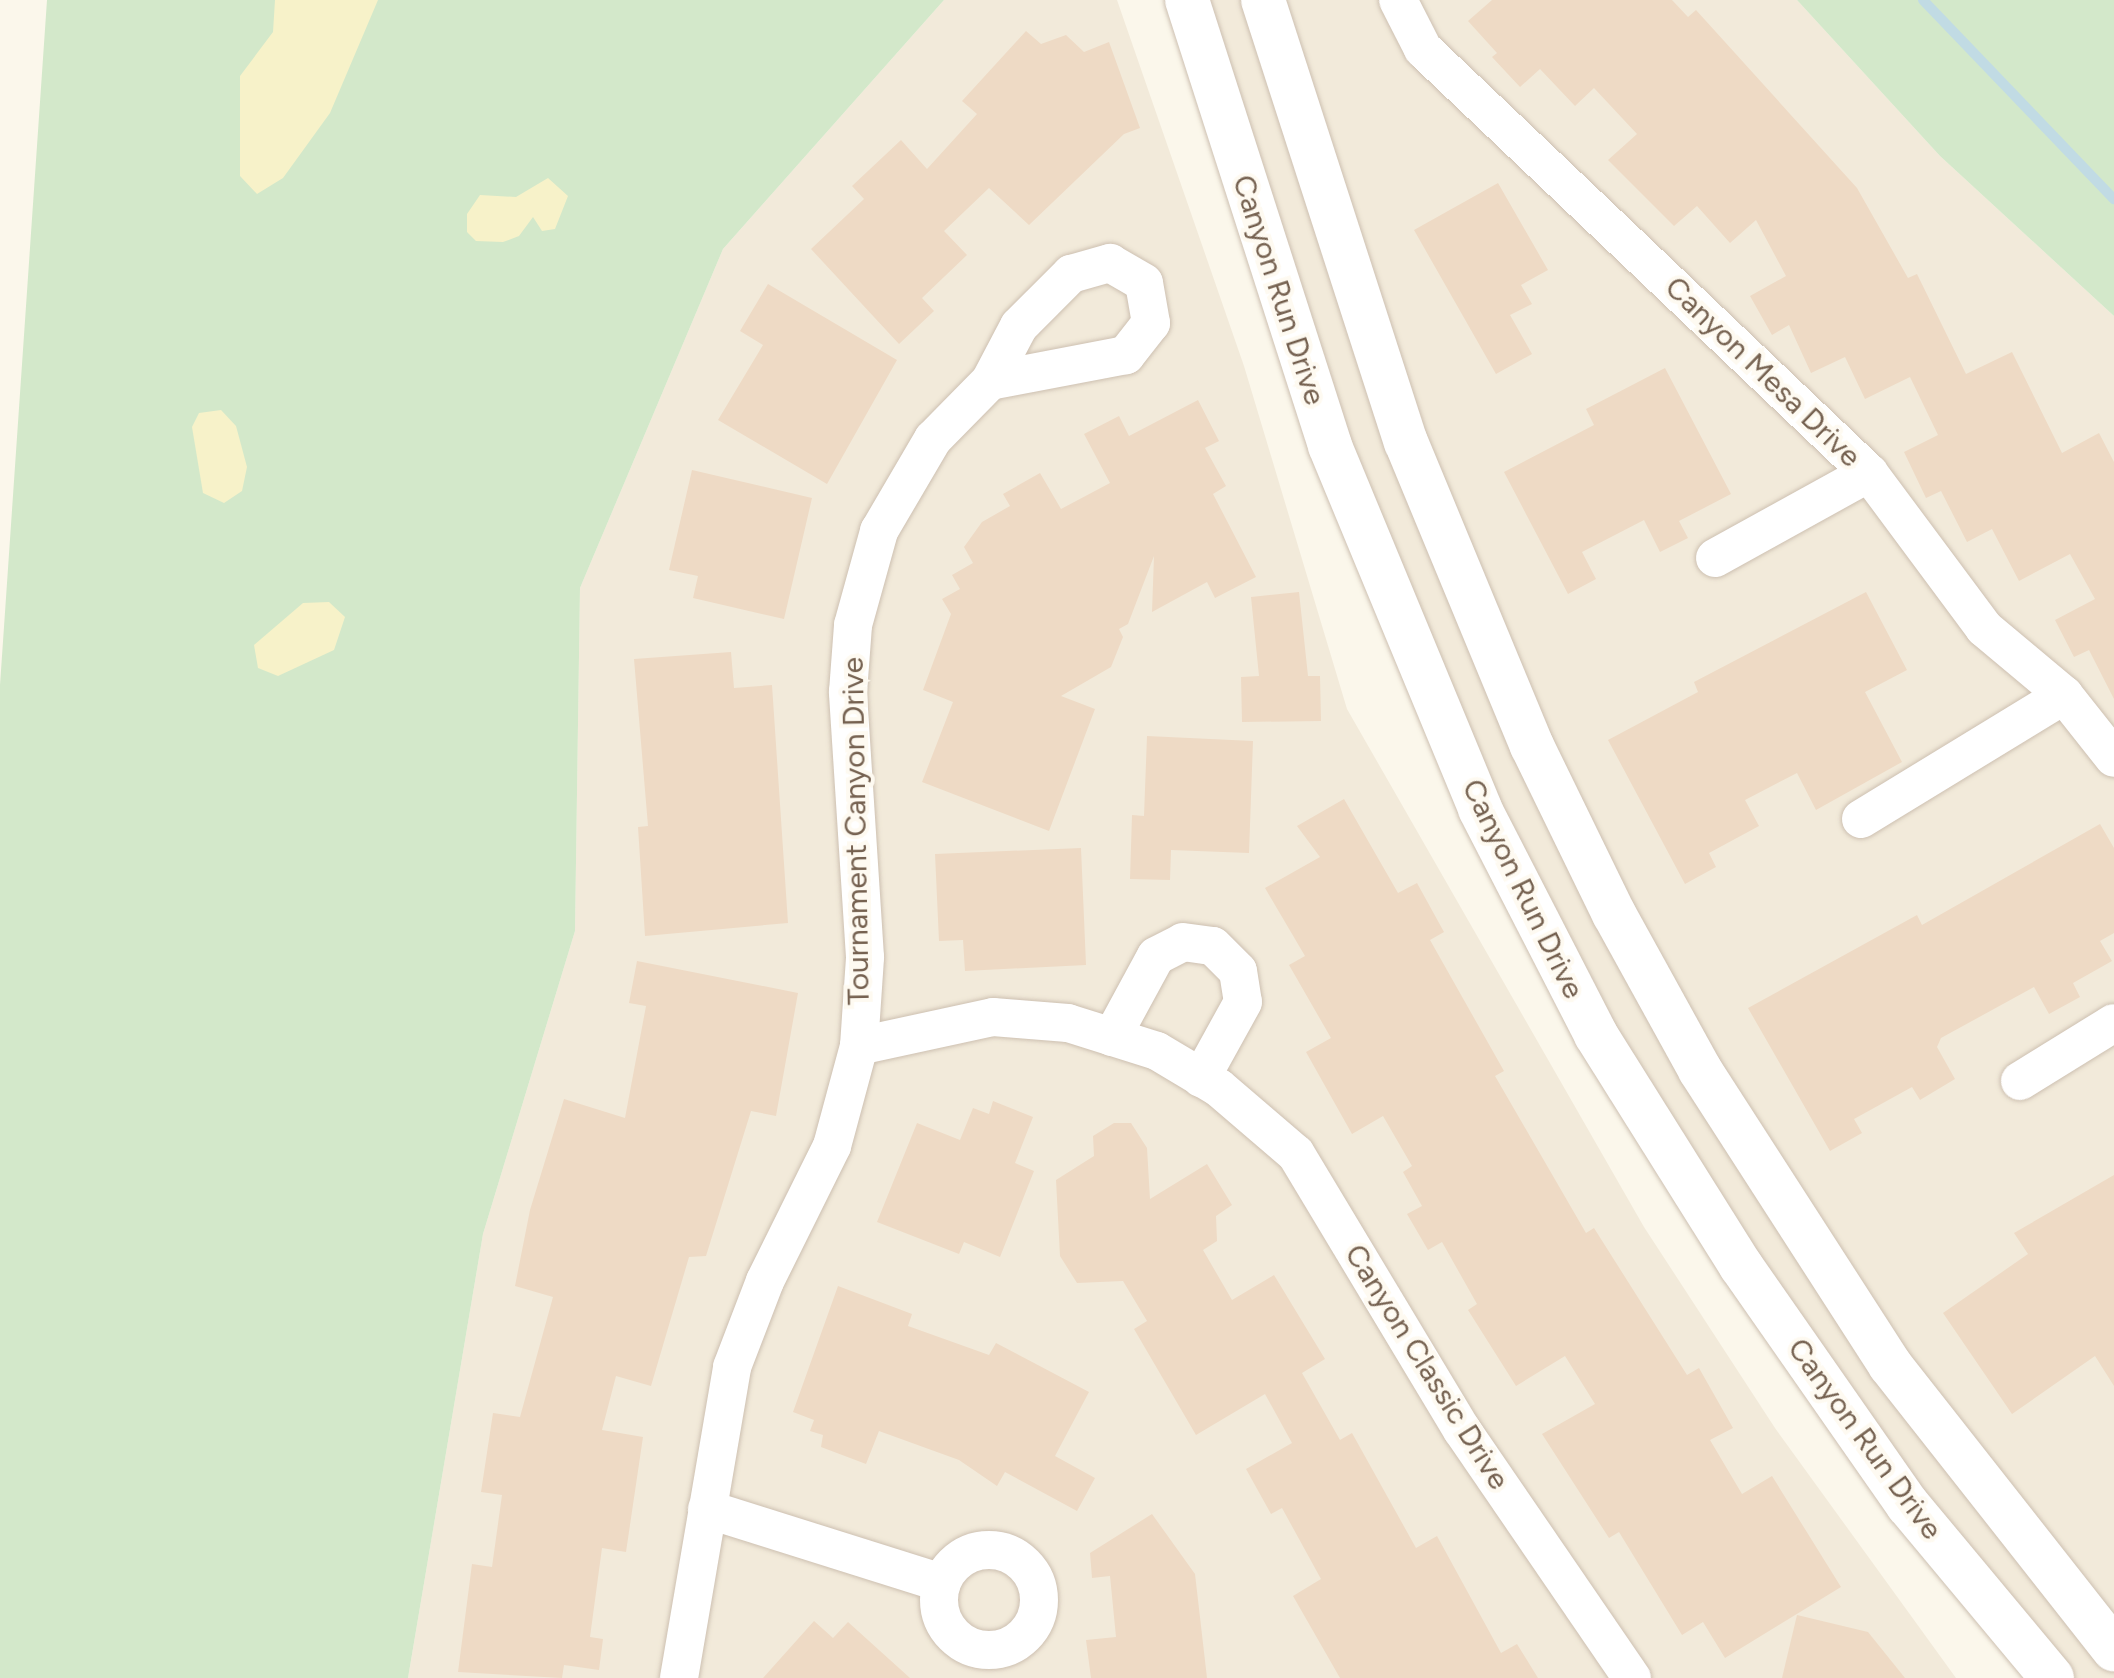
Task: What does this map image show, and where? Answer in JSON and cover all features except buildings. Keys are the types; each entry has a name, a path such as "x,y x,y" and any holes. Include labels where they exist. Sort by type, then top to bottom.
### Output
{"street":[{"name":"Canyon Run Drive","path":"1187,0 1330,446 1480,809 1596,1035 1741,1266 1908,1505 2052,1678"},
{"path":"1263,0 1422,485 1532,746 1621,927 1700,1070 1890,1365 2114,1650"},
{"name":"Canyon Mesa Drive","path":"1398,0 1423,49 1869,473 1984,628 2064,695 2114,758"},
{"name":"Tournament Canyon Drive","path":"679,1678 732,1367 765,1281 832,1146 859,1046 865,957 848,692 853,625 879,531 933,439 990,381"},
{"path":"1715,558 1869,473"},
{"path":"1861,819 2064,695"},
{"path":"1112,1037 1156,956 1183,942 1213,946 1235,966 1243,996 1201,1078"},
{"name":"Canyon Classic Drive","path":"859,1046 993,1017 1068,1023 1157,1051 1201,1078 1296,1154 1462,1430 1632,1678"},
{"path":"2020,1081 2114,1023"},
{"path":"707,1509 942,1583"}],"shaded area":[{"path":"944,0 1117,0 1244,366 1347,709 1644,1227 1775,1428 1956,1678 408,1678 483,1234 575,931 580,588 723,249"},
{"path":"1187,0 1797,0 1940,156 2114,316 2114,1678 2052,1678 1908,1505 1480,809"}],"green space":[{"path":"47,0 944,0 723,249 580,588 575,931 483,1234 408,1678 0,1678 0,685"},
{"path":"1797,0 2114,0 2114,316 1940,156"}],"sand":[{"path":"275,0 378,0 330,113 283,178 257,194 240,176 240,76 273,32"},
{"path":"548,178 568,196 555,229 542,231 533,217 519,236 503,242 476,241 467,232 467,214 480,195 516,197"},
{"path":"221,410 236,426 247,467 242,491 224,503 203,493 192,427 199,413"},
{"path":"329,602 345,617 334,650 278,676 258,668 254,645 303,603"}],"waterway":[{"path":"1923,0 2114,199"}]}
